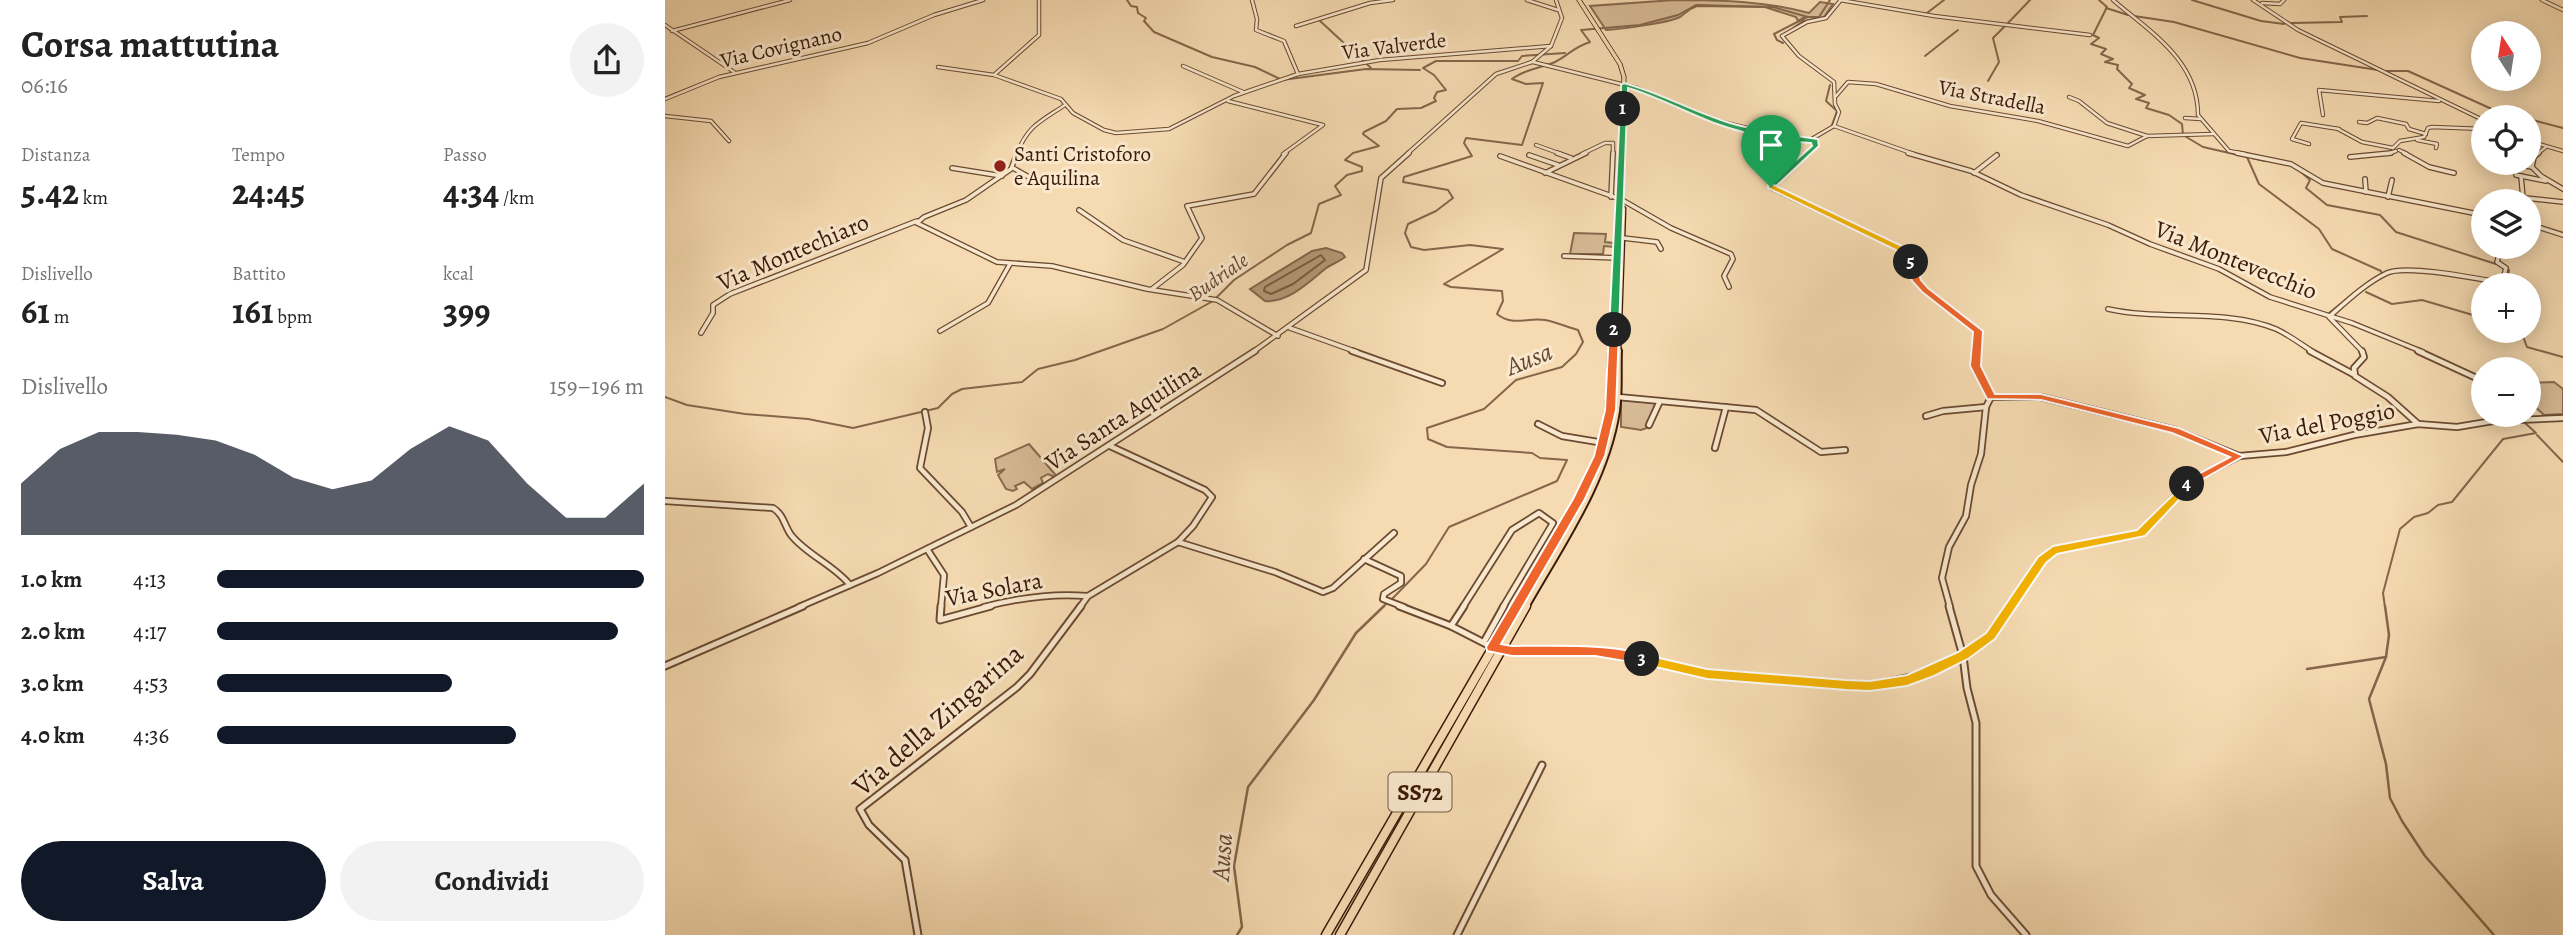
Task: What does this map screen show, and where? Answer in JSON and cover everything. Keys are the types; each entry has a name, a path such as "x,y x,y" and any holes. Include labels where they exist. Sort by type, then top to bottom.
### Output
{"main road":[{"name":"SS72","path":"1326,935 1579,499 1604,443 1610,410 1626,85 1623,64 1581,0"},
{"name":"SS72","path":"1340,935 1492,646 1591,490 1605,456 1617,397 1622,200"}],"street":[{"path":"672,31 790,0"},
{"name":"Via Covignano","path":"665,99 713,78 883,38 934,15 983,0"},
{"path":"994,75 1039,35 1039,0"},
{"path":"1252,0 1257,19 1256,30 1284,41 1299,74"},
{"path":"1296,26 1370,3 1394,0"},
{"path":"1527,0 1558,10"},
{"path":"1552,46 1562,20 1556,0"},
{"path":"1532,62 1626,85 1719,122 1799,140 1813,139 1833,126 1839,112 1831,79 1799,56 1782,36 1807,22 1826,18 1841,0 1960,20 1996,22 2028,29 2090,35"},
{"path":"2113,0 2176,54 2189,72 2198,103 2197,113 2222,145 2233,153 2291,164 2318,181 2471,213"},
{"path":"2253,0 2298,30 2471,114"},
{"path":"2261,4 2280,4 2284,0"},
{"path":"2542,0 2563,10"},
{"path":"665,25 734,73"},
{"name":"Via Valverde","path":"1065,105 1110,133 1169,129 1244,92 1299,74 1369,62 1552,46"},
{"name":"Via Santa Aquilina","path":"665,666 850,585 1029,498 1278,336 1366,270 1381,178 1496,74 1532,62 1552,46"},
{"path":"1183,66 1244,92"},
{"path":"937,67 994,75 1061,99 1065,105 1030,128 1024,135 1012,168 1036,181"},
{"name":"Via Stradella","path":"1836,96 1848,82 1867,82 1955,108 2038,121 2128,146 2147,136"},
{"path":"2323,115 2319,90 2443,101"},
{"name":"Via Stradella","path":"2069,97 2107,123 2147,136 2214,134"},
{"path":"1151,290 1185,262 1202,238 1187,206 1254,194 1280,157 1323,125 1226,100"},
{"path":"665,116 711,121 729,141"},
{"path":"2185,118 2201,119"},
{"path":"2359,122 2381,119 2405,124 2413,131 2426,134"},
{"path":"2309,144 2292,139 2301,124 2339,130"},
{"path":"2334,125 2362,142 2404,152 2423,163 2454,173"},
{"name":"Via Montevecchio","path":"1833,126 1885,146 1974,173 2021,195 2108,225 2150,244 2206,264 2270,297 2328,315 2435,357 2471,376"},
{"path":"2415,140 2424,137 2428,128 2471,129"},
{"path":"1813,139 1816,146 1771,187 1905,252 1917,281 1925,290 1978,331 1976,366 1991,397"},
{"path":"2350,157 2375,156 2394,149 2400,141 2415,140 2437,144 2436,148"},
{"path":"1545,173 1605,143 1613,143 1611,197"},
{"path":"1536,145 1573,158"},
{"path":"2541,145 2563,151"},
{"path":"2541,151 2546,147"},
{"path":"1529,155 1559,166"},
{"path":"1974,173 1997,155"},
{"path":"1500,156 1622,200 1671,228 1731,254 1733,259 1724,276 1729,287"},
{"path":"2423,163 2433,166 2435,161"},
{"path":"952,168 1002,176"},
{"name":"Via Montechiaro","path":"701,333 713,313 713,305 724,297 966,200 1012,168"},
{"path":"2516,175 2548,181"},
{"path":"2541,175 2563,190"},
{"path":"2521,176 2520,187 2523,189"},
{"path":"2365,179 2366,192"},
{"path":"2388,197 2392,180"},
{"path":"2541,200 2563,202"},
{"path":"1079,211 1123,240 1185,262"},
{"path":"917,221 987,257 1010,263 1052,266 1151,290 1215,299 1278,336"},
{"path":"2541,229 2563,235"},
{"path":"1623,238 1657,242 1661,249"},
{"path":"1564,256 1618,258"},
{"path":"2328,315 2389,272 2449,274 2503,283 2506,268 2497,262 2498,259"},
{"path":"940,331 993,298 1010,263"},
{"name":"Via del Poggio","path":"2108,309 2143,316 2263,325 2282,332 2335,367 2353,374 2388,397 2418,424"},
{"name":"Via del Poggio","path":"2328,315 2363,352 2364,357 2354,368 2353,374"},
{"path":"1289,327 1442,383"},
{"path":"1617,397 1756,410 1821,452 1835,453 1845,450"},
{"path":"1991,397 1986,407 1981,454 1971,485 1966,516 1949,547 1942,578 1963,656 1967,688 1976,723 1976,866 1991,899 2026,935"},
{"path":"1991,397 2041,397 2175,430 2239,456"},
{"path":"1649,425 1660,401"},
{"path":"1715,448 1726,407"},
{"path":"1926,416 1943,411 1986,407"},
{"path":"925,412 929,432 921,453 920,468 962,512 971,527"},
{"name":"Via del Poggio","path":"2541,419 2563,418"},
{"path":"1538,424 1562,436 1604,443"},
{"name":"Via del Poggio","path":"1492,646 1595,651 1707,674 1870,686 1919,677 1963,656 1991,636 2028,579 2053,550 2141,533 2188,483 2239,456 2286,452 2354,435 2418,424 2457,427 2471,425"},
{"name":"Via della Zingarina","path":"918,935 905,860 869,825 860,809 1017,687 1030,674 1088,596 1166,552 1193,526 1212,495 1111,446"},
{"path":"665,501 773,508 785,517 791,534 843,575 850,585"},
{"path":"1364,559 1401,576 1401,583 1384,594 1383,597 1388,602 1451,626 1492,646 1541,540 1553,523 1545,515 1539,513 1512,530 1451,626"},
{"path":"1178,542 1275,572 1318,592 1333,588 1394,533"},
{"name":"Via Solara","path":"927,549 944,575 940,620 1010,600 1060,594 1088,596"},
{"path":"1457,935 1542,765"}],"shaded area":[{"path":"1674,0 1759,4 1809,13 1820,2 1833,4 1824,17 1805,21 1792,29 1803,21 1803,18 1798,21 1796,17 1765,7 1697,6 1674,19 1606,30 1590,6"},
{"path":"1574,233 1606,234 1605,242 1614,243 1614,247 1604,246 1603,254 1570,254"},
{"path":"2554,382 2563,389 2563,414 2544,415 2541,412 2541,383"},
{"path":"1621,398 1658,402 1647,428 1641,430 1621,427"},
{"path":"1029,444 1059,479 1048,474 1041,478 1043,483 1032,489 1024,482 1015,486 1017,489 1013,491 1006,489 998,475 1005,469 997,472 995,459"}],"water":[{"path":"1326,248 1342,253 1345,257 1290,295 1274,301 1265,301 1250,289 1312,251"}],"waterway":[{"path":"1127,0 1131,6 1137,7 1138,13 1146,18 1144,21 1154,32 1212,57 1255,67 1282,80 1366,69 1420,70"},
{"name":"Ausa","path":"1391,600 1426,564 1449,527 1557,481 1567,460 1540,458 1532,453 1447,447 1428,439 1427,428 1484,409 1516,380 1562,367 1576,354 1583,342 1578,330 1553,322 1538,319 1514,321 1503,318 1497,314 1503,301 1502,291 1451,287 1444,284 1503,249 1470,245 1424,250 1411,247 1405,233 1408,224 1436,211 1453,198 1448,190 1403,182 1404,177 1472,156 1464,143 1466,138 1522,145 1543,83 1526,84 1512,79 1555,62 1590,42 1581,30 1640,25 1678,15 1696,5 1773,7 1808,17 1819,17 1830,0"},
{"path":"1927,13 1944,0"},
{"path":"2008,23 2030,0"},
{"path":"2099,0 2106,8"},
{"path":"2192,0 2261,21 2284,24"},
{"path":"2106,8 2128,15"},
{"path":"2106,8 2093,35 2099,38 2091,44 2106,49 2101,54 2113,59 2105,62 2118,65 2117,69 2132,84 2129,88 2145,95 2136,99 2149,103 2146,108 2169,115 2182,124 2183,135 2203,147 2247,157 2259,184 2319,229 2332,249 2381,271 2382,274"},
{"path":"2134,16 2174,22 2300,58 2378,70"},
{"path":"2291,23 2342,22 2340,17 2367,16"},
{"path":"1783,43 1777,40 1774,34 1807,17"},
{"path":"1319,20 1371,68"},
{"path":"1988,81 1999,62 1993,38 2006,25"},
{"path":"1925,56 1958,30"},
{"name":"Budriale","path":"665,397 687,405 745,414 808,419 853,428 938,408 952,394 962,389 1022,382 1038,369 1075,360 1163,329 1213,301 1234,280 1287,245 1311,233 1319,204 1341,195 1335,186 1347,175 1362,171 1362,167 1345,160 1353,153 1379,146 1363,134 1364,132 1386,121 1397,109 1421,108 1436,101 1434,98 1437,92 1446,90 1434,75 1423,68 1436,61 1518,61 1522,56 1565,53"},
{"path":"2386,71 2408,71 2483,105"},
{"path":"1830,85 1826,101 1837,111 1832,125"},
{"path":"2541,122 2563,128"},
{"path":"2252,158 2265,161"},
{"path":"2300,171 2310,180 2306,188 2327,205 2380,215 2396,232 2496,264"},
{"path":"2366,292 2392,304 2422,300 2471,314"},
{"path":"2329,313 2354,293"},
{"path":"2526,343 2527,347 2563,357"},
{"path":"2405,347 2416,351"},
{"path":"2385,607 2383,593 2400,529 2414,517 2428,513 2438,505 2452,502 2503,439 2536,433 2529,427"},
{"path":"2537,435 2563,462"},
{"name":"Ausa","path":"1384,606 1387,603"},
{"name":"Ausa","path":"1237,935 1242,927 1234,866 1248,787 1314,700 1356,633 1384,606"},
{"path":"2385,606 2389,635 2386,657"},
{"path":"2307,669 2386,657"},
{"path":"2386,657 2369,699 2386,764 2390,798 2425,856 2494,935"}],"place":[{"name":"Santi Cristoforo e Aquilina","path":"1000,166"}],"route":[{"path":"1624,85 1672,101 1719,122 1792,139 1813,139 1816,146 1771,187 1905,252 1917,281 1925,290 1978,331 1977,372 1991,397 2041,397 2175,430 2239,456 2188,483 2141,533 2053,550 2028,579 1991,636 1963,656 1930,673 1907,680 1870,686 1707,674 1595,651 1512,651 1492,647 1579,499 1593,473 1604,443 1610,410 1624,85"}]}
